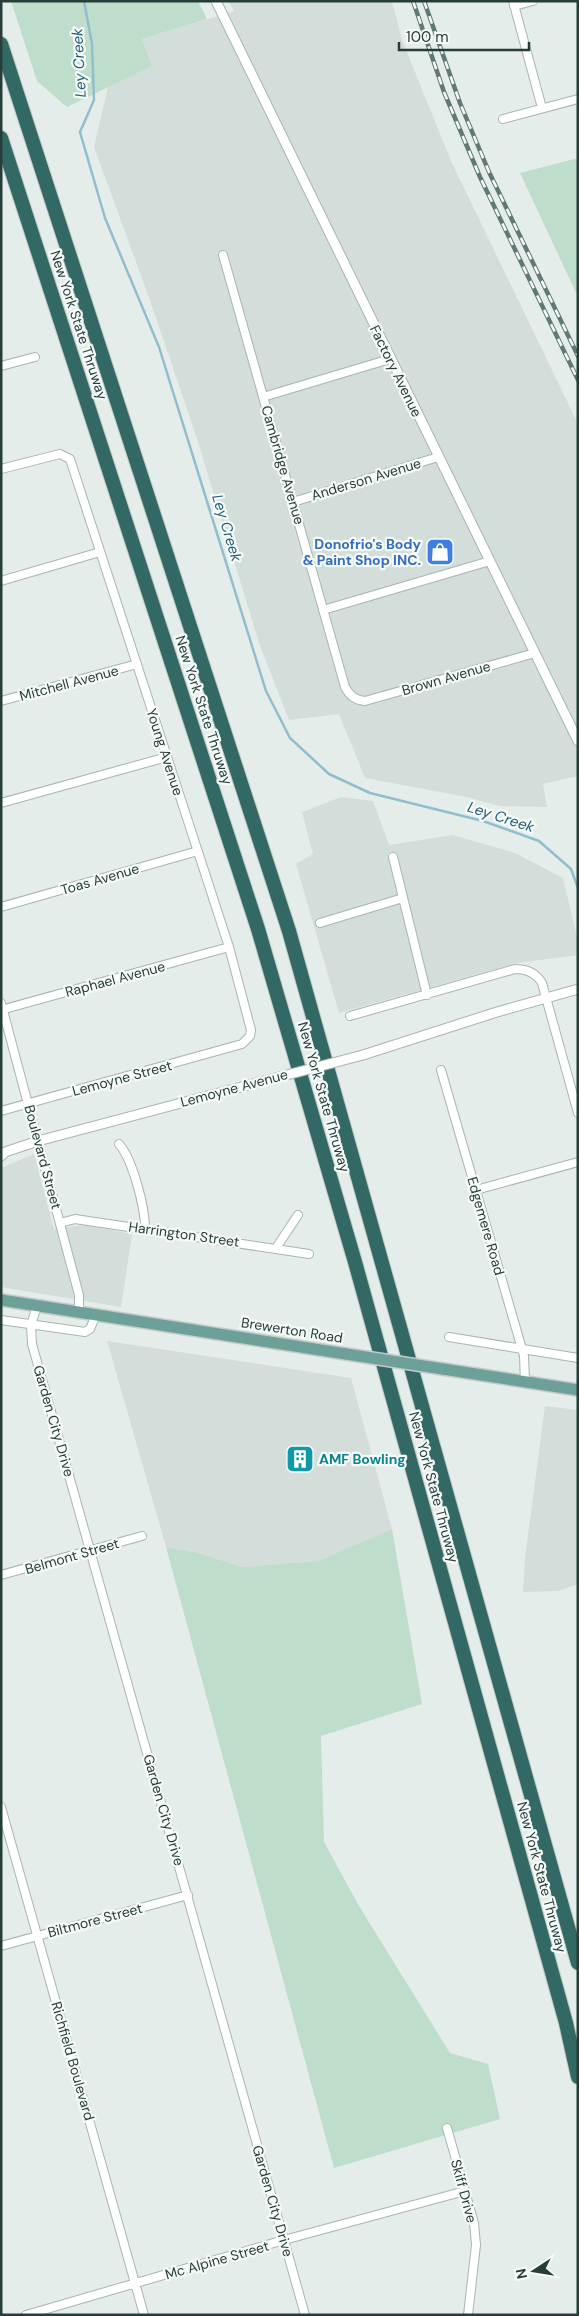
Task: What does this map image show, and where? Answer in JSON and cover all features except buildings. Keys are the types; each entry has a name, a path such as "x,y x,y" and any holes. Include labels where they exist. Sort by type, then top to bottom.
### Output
{"highway":[{"name":"New York State Thruway","path":"1,44 289,931 578,1963"},
{"name":"New York State Thruway","path":"1,138 258,929 358,1271 566,2023 578,2076"}],"main road":[{"name":"Brewerton Road","path":"1,1300 578,1390"}],"street":[{"name":"Factory Avenue","path":"216,1 578,741"},
{"path":"532,1 514,4 542,108"},
{"path":"503,118 578,99"},
{"name":"Cambridge Avenue","path":"223,255 345,687 348,694 357,700"},
{"path":"1,366 35,357"},
{"path":"263,397 390,359"},
{"name":"Young Avenue","path":"1,469 60,454 70,459 229,947 250,1030 250,1036 242,1044"},
{"name":"Anderson Avenue","path":"293,502 438,457"},
{"path":"1,581 100,552"},
{"path":"324,610 490,561"},
{"name":"Brown Avenue","path":"357,700 365,701 535,653"},
{"name":"Mitchell Avenue","path":"1,701 137,664"},
{"path":"1,803 167,757"},
{"name":"Toas Avenue","path":"1,907 198,851"},
{"path":"393,857 426,995"},
{"path":"320,923 403,898"},
{"name":"Raphael Avenue","path":"2,1007 229,947"},
{"path":"350,1016 515,969 522,969 539,978 578,1113"},
{"name":"Lemoyne Avenue","path":"3,1153 363,1055 578,990"},
{"name":"Boulevard Street","path":"2,1007 79,1295 79,1312"},
{"name":"Lemoyne Street","path":"1,1111 242,1044"},
{"name":"Edgemere Road","path":"441,1070 522,1349 525,1382"},
{"path":"119,1144 129,1161 145,1217 145,1228"},
{"path":"476,1190 578,1162"},
{"path":"276,1248 298,1215"},
{"name":"Harrington Street","path":"60,1223 75,1219 309,1254"},
{"name":"Garden City Drive","path":"36,1306 31,1325 32,1344 92,1551 306,2315"},
{"path":"1,1320 85,1332 90,1329 96,1315"},
{"path":"449,1337 578,1358"},
{"name":"Belmont Street","path":"1,1576 142,1536"},
{"name":"Richfield Boulevard","path":"1,1807 144,2315"},
{"name":"Biltmore Street","path":"1,1946 188,1895"},
{"name":"Skiff Drive","path":"447,2128 474,2222 476,2245 468,2315"},
{"name":"Mc Alpine Street","path":"26,2315 284,2240 465,2191"}],"shaded area":[{"path":"229,1 392,1 402,40 451,161 578,424 578,776 543,784 547,807 500,806 467,797 365,778 339,714 289,720 259,643 198,442 151,303 94,147 108,87 152,66 142,39 234,11"},
{"path":"341,797 373,801 389,845 453,835 515,853 563,878 578,941 578,955 517,963 339,1013 296,864 313,854 302,812"},
{"path":"34,1154 54,1229 84,1225 132,1234 121,1307 1,1287 1,1168"},
{"path":"107,1341 351,1378 392,1529 318,1561 242,1567 199,1553 166,1547"},
{"path":"545,1406 578,1410 578,1584 558,1591 523,1592 525,1558"}],"green space":[{"path":"11,1 198,1 207,19 142,39 152,66 67,107 37,81"},
{"path":"578,158 578,297 520,173"},
{"path":"392,1529 422,1704 321,1736 324,1842 359,1906 450,2053 488,2064 500,2119 334,2168 166,1547 199,1553 242,1567 318,1561"}],"waterway":[{"name":"Ley Creek","path":"84,1 92,44 94,100 80,132 105,218 159,347 266,691 290,738 329,774 370,793 483,821 539,841 571,869 578,888"}],"railway":[{"path":"413,1 444,92 480,177 578,380"},
{"path":"424,1 460,103 489,172 578,356"}],"place":[{"name":"Donofrio's Body & Paint Shop INC.","path":"440,552"},
{"name":"AMF Bowling","path":"300,1459"}]}
